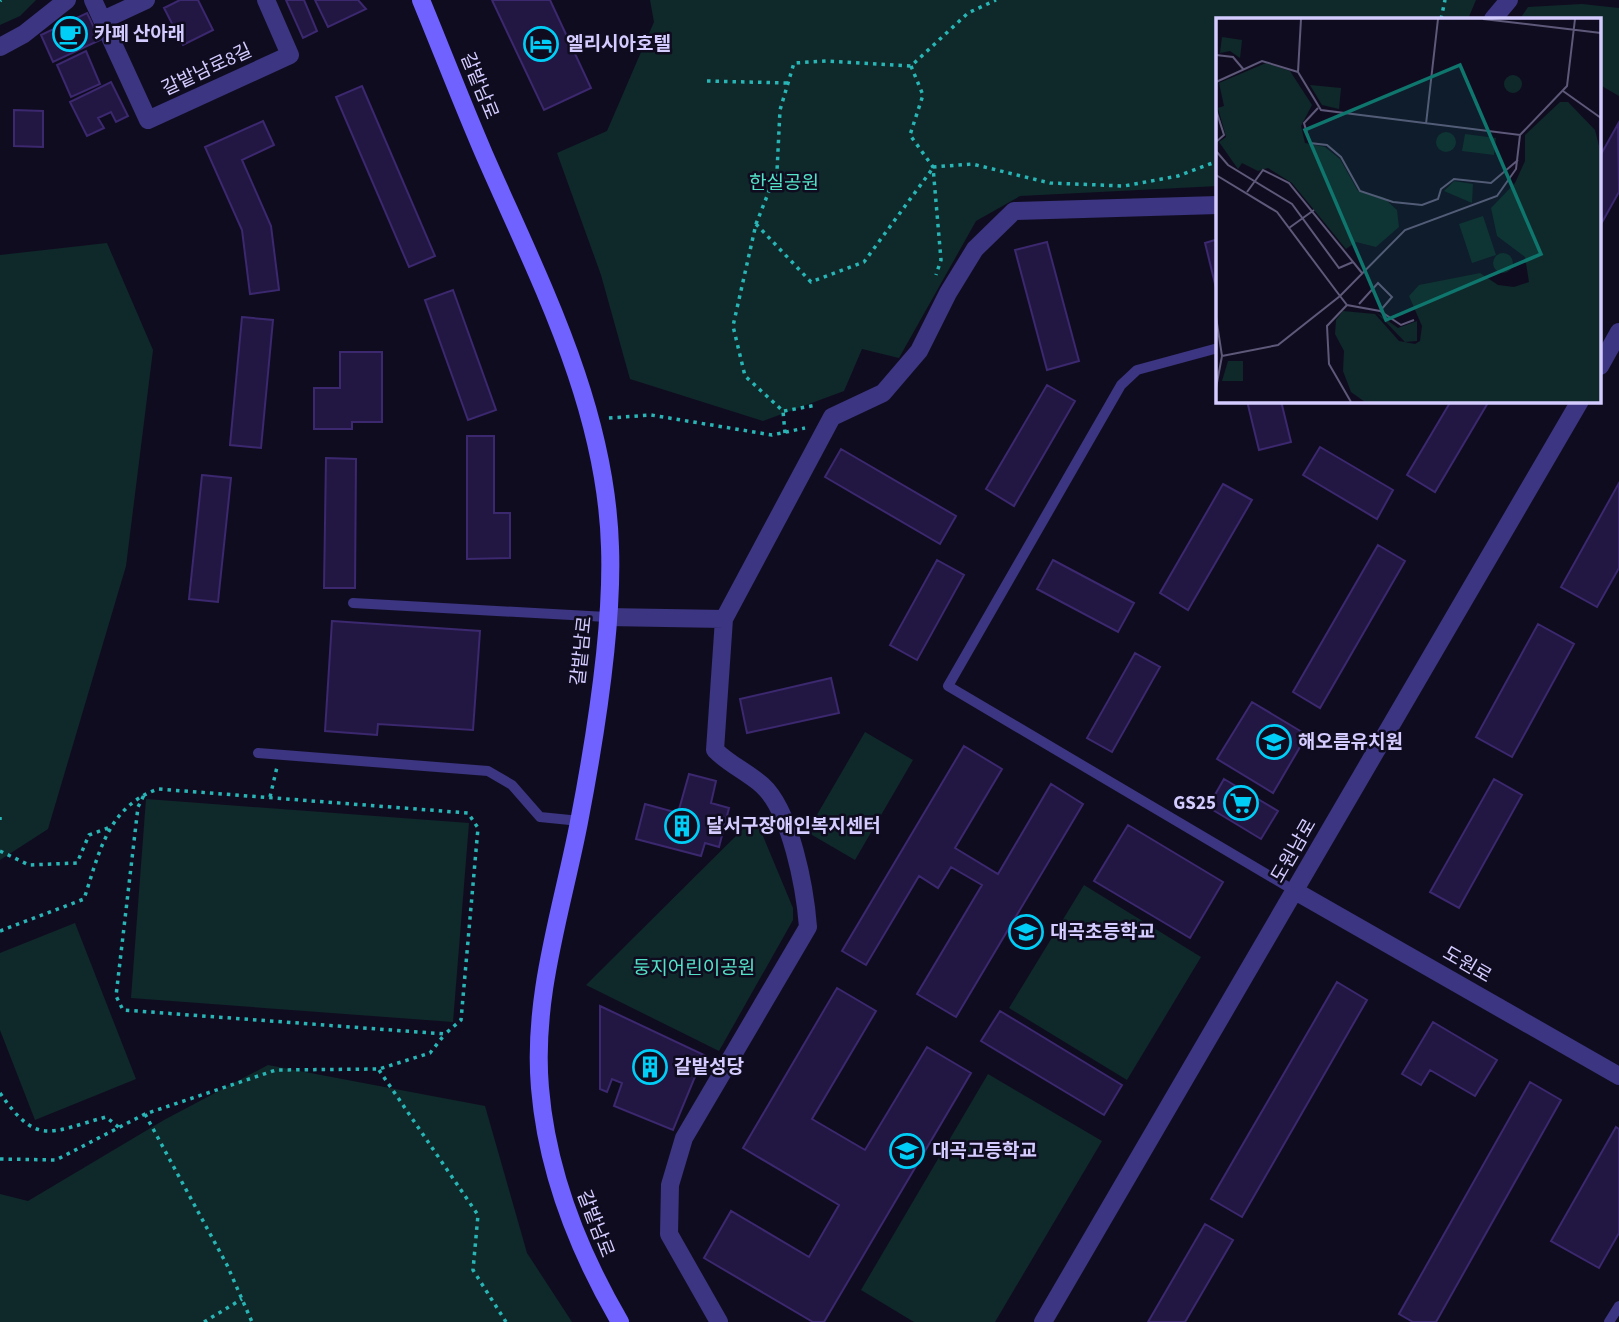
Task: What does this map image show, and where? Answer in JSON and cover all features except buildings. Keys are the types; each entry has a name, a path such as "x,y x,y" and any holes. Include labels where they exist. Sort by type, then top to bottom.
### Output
{"main road":[{"name":"갈밭남로","path":"421,0 483,152 545,289 593,419 611,549 607,617 580,821 541,999 540,1088 556,1182 590,1272 620,1322"}],"street":[{"path":"0,47 24,34 67,0"},
{"name":"갈밭남로8길","path":"93,0 148,120 290,55 266,0"},
{"path":"103,20 146,0"},
{"path":"1494,18 1509,0"},
{"path":"719,1322 669,1234 670,1185 684,1138 808,927 806,905 779,804 762,785 728,763 715,750 724,619 832,417 883,393 892,383 919,351 948,293 975,249 1014,211 1216,205"},
{"path":"1602,362 1619,332"},
{"name":"도원남로","path":"1044,1322 1579,402"},
{"path":"607,617 724,619"},
{"name":"도원로","path":"1295,891 1619,1076"}],"lane":[{"path":"1216,349 1137,370 1121,385 948,686 1295,891"},
{"path":"353,603 607,617"},
{"path":"258,753 488,771 512,785 540,817 580,821"},
{"path":"1609,1322 1619,1306"}],"path":[{"path":"785,433 783,411 745,376 733,326 756,223 777,171 780,110 794,64 827,61 911,66 968,13 996,0"},
{"path":"1441,18 1445,0"},
{"path":"911,66 923,95 911,135 933,167 941,260 934,282"},
{"path":"707,81 788,83"},
{"path":"756,223 811,282 864,262 933,167 972,164 1050,183 1124,186 1178,176 1216,162"},
{"path":"783,411 818,405"},
{"path":"593,419 651,415 756,433 785,433 829,423"},
{"path":"269,798 274,780"},
{"path":"0,851 29,865 77,863 89,835 108,828 145,793 158,789 468,813 478,828 461,1020 430,1053 379,1069 276,1070 145,1114 121,1129 56,1160 0,1159"},
{"path":"145,793 138,807 116,996 122,1010 445,1034"},
{"path":"0,931 84,899 108,828"},
{"path":"379,1069 478,1215 473,1270 506,1322"},
{"path":"0,1093 28,1127 49,1132 106,1117 121,1129"},
{"path":"145,1114 227,1265 252,1322"},
{"path":"204,1322 242,1299"}],"green space":[{"path":"0,0 36,0 20,16 0,25"},
{"name":"한실공원","path":"650,0 1476,0 1468,18 1216,18 1216,186 1020,196 976,221 899,358 862,349 844,391 763,421 630,379 601,275 557,153 607,131 654,22"},
{"path":"1582,4 1619,8 1619,96 1602,86 1602,18 1521,18 1528,7"},
{"path":"107,243 153,350 126,566 48,829 0,860 0,255"},
{"path":"865,732 913,760 855,860 807,832"},
{"path":"146,799 469,823 453,1022 131,998"},
{"name":"둥지어린이공원","path":"755,817 793,908 793,920 719,1051 586,985"},
{"path":"1084,885 1201,957 1127,1080 1009,1008"},
{"path":"75,923 136,1079 35,1120 0,1030 0,953"},
{"path":"268,1065 485,1106 527,1253 572,1322 0,1322 0,1194 28,1201 164,1120"},
{"path":"988,1074 1102,1141 995,1322 914,1322 861,1290"}],"place":[{"name":"카페 산아래","path":"70,34"},
{"name":"엘리시아호텔","path":"541,44"},
{"name":"해오름유치원","path":"1274,742"},
{"name":"GS25","path":"1241,803"},
{"name":"달서구장애인복지센터","path":"682,826"},
{"name":"대곡초등학교","path":"1026,932"},
{"name":"갈밭성당","path":"650,1067"},
{"name":"대곡고등학교","path":"907,1151"}]}
